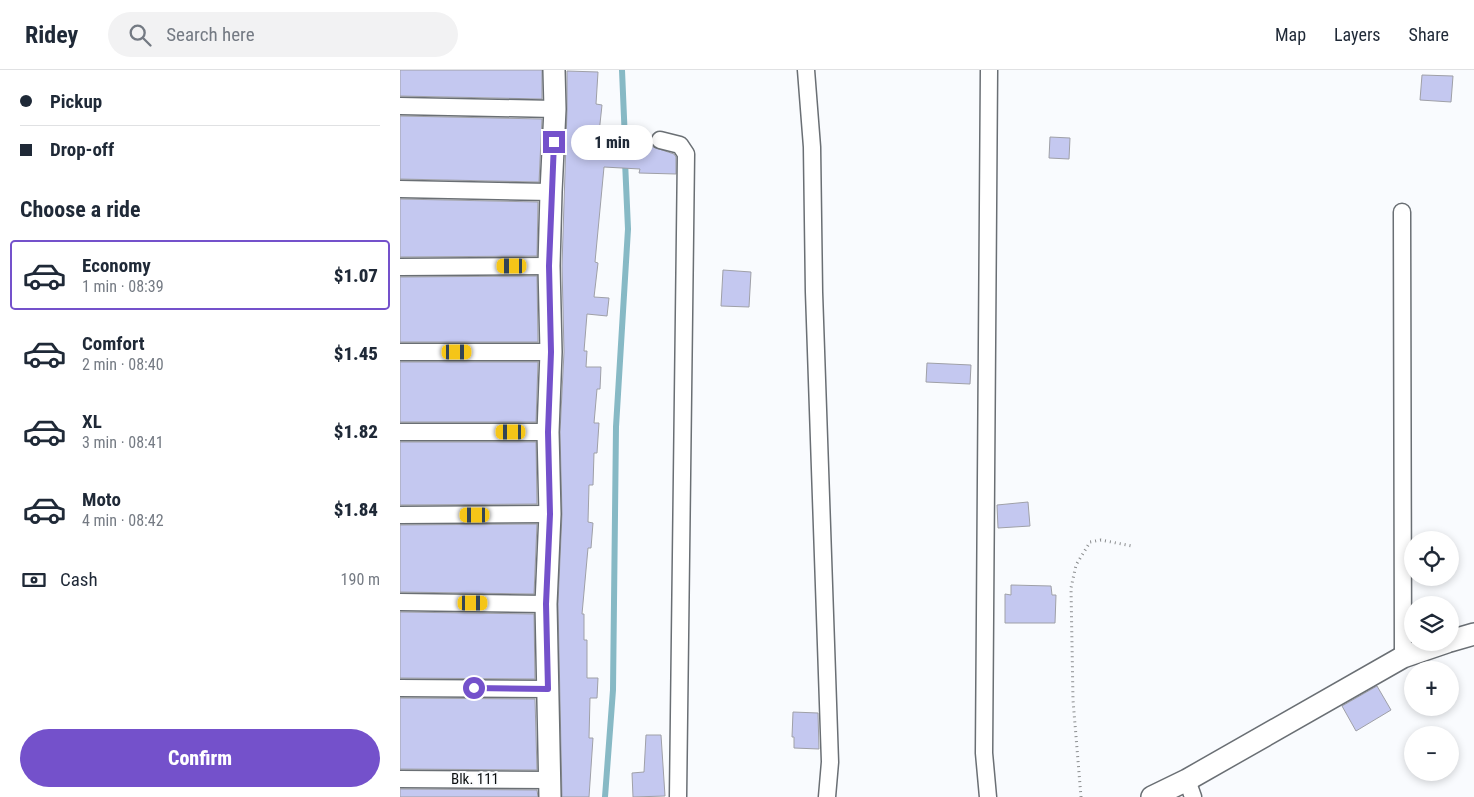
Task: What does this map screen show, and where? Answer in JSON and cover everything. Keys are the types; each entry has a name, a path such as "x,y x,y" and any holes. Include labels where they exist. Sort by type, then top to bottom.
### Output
{"street":[{"path":"550,788 546,604 550,514 548,432 551,352 549,266 555,109 554,70"},
{"path":"806,70 812,147 814,302 830,762 827,797"},
{"path":"988,797 984,734 989,70"},
{"path":"400,106 555,109"},
{"path":"660,140 680,146 686,154 678,797"},
{"path":"400,189 551,192"},
{"path":"1402,212 1403,657"},
{"path":"400,267 549,266"},
{"path":"400,352 551,352"},
{"path":"400,432 548,432"},
{"path":"400,515 550,514"},
{"path":"400,602 546,604"},
{"path":"1459,639 1474,634"},
{"path":"1152,797 1190,788 1403,657 1421,651"},
{"path":"400,688 548,689"},
{"name":"Blk. 111","path":"400,779 550,788"}],"path":[{"path":"1081,797 1073,700 1071,588 1076,565 1090,542 1101,540 1132,546"}],"building":[{"path":"400,70 542,70 542,99 400,96"},
{"path":"567,71 598,72 596,104 602,105 599,133 650,137 653,147 674,154 676,157 676,174 639,173 640,169 604,167 595,262 598,263 594,297 609,298 607,316 587,314 584,351 587,351 586,367 601,367 600,389 597,389 594,423 599,423 597,453 594,453 593,485 589,485 588,522 593,523 591,548 588,548 582,614 584,614 584,640 587,640 587,678 598,678 597,698 590,698 589,738 593,738 589,797 562,797 558,604 562,514 560,432 564,352 562,266"},
{"path":"1422,75 1453,76 1451,102 1420,100"},
{"path":"400,116 542,119 539,182 400,179"},
{"path":"1050,137 1070,138 1069,159 1049,158"},
{"path":"400,199 538,202 537,256 400,257"},
{"path":"723,270 751,272 749,307 721,306"},
{"path":"537,276 538,342 400,342 400,277"},
{"path":"400,362 538,362 536,422 400,422"},
{"path":"927,363 971,365 970,384 926,382"},
{"path":"400,442 536,442 537,504 400,505"},
{"path":"1028,502 1030,526 998,528 997,505"},
{"path":"537,524 534,594 400,592 400,525"},
{"path":"1011,585 1051,586 1052,595 1056,595 1055,623 1005,623 1005,594 1011,595"},
{"path":"400,612 534,614 535,679 400,678"},
{"path":"1377,686 1391,710 1356,731 1342,706"},
{"path":"400,698 535,699 537,770 400,769"},
{"path":"793,712 818,713 819,749 794,748 794,737 792,737"},
{"path":"646,735 661,735 665,796 633,797 632,773 644,772"},
{"path":"400,789 537,790 538,797 400,797"}],"waterway":[{"path":"622,70 625,141"},
{"path":"605,797 613,690 616,427 628,229 625,161"}],"route":[{"path":"474,688 548,689 546,604 550,514 548,432 551,352 549,266 554,142"}]}
